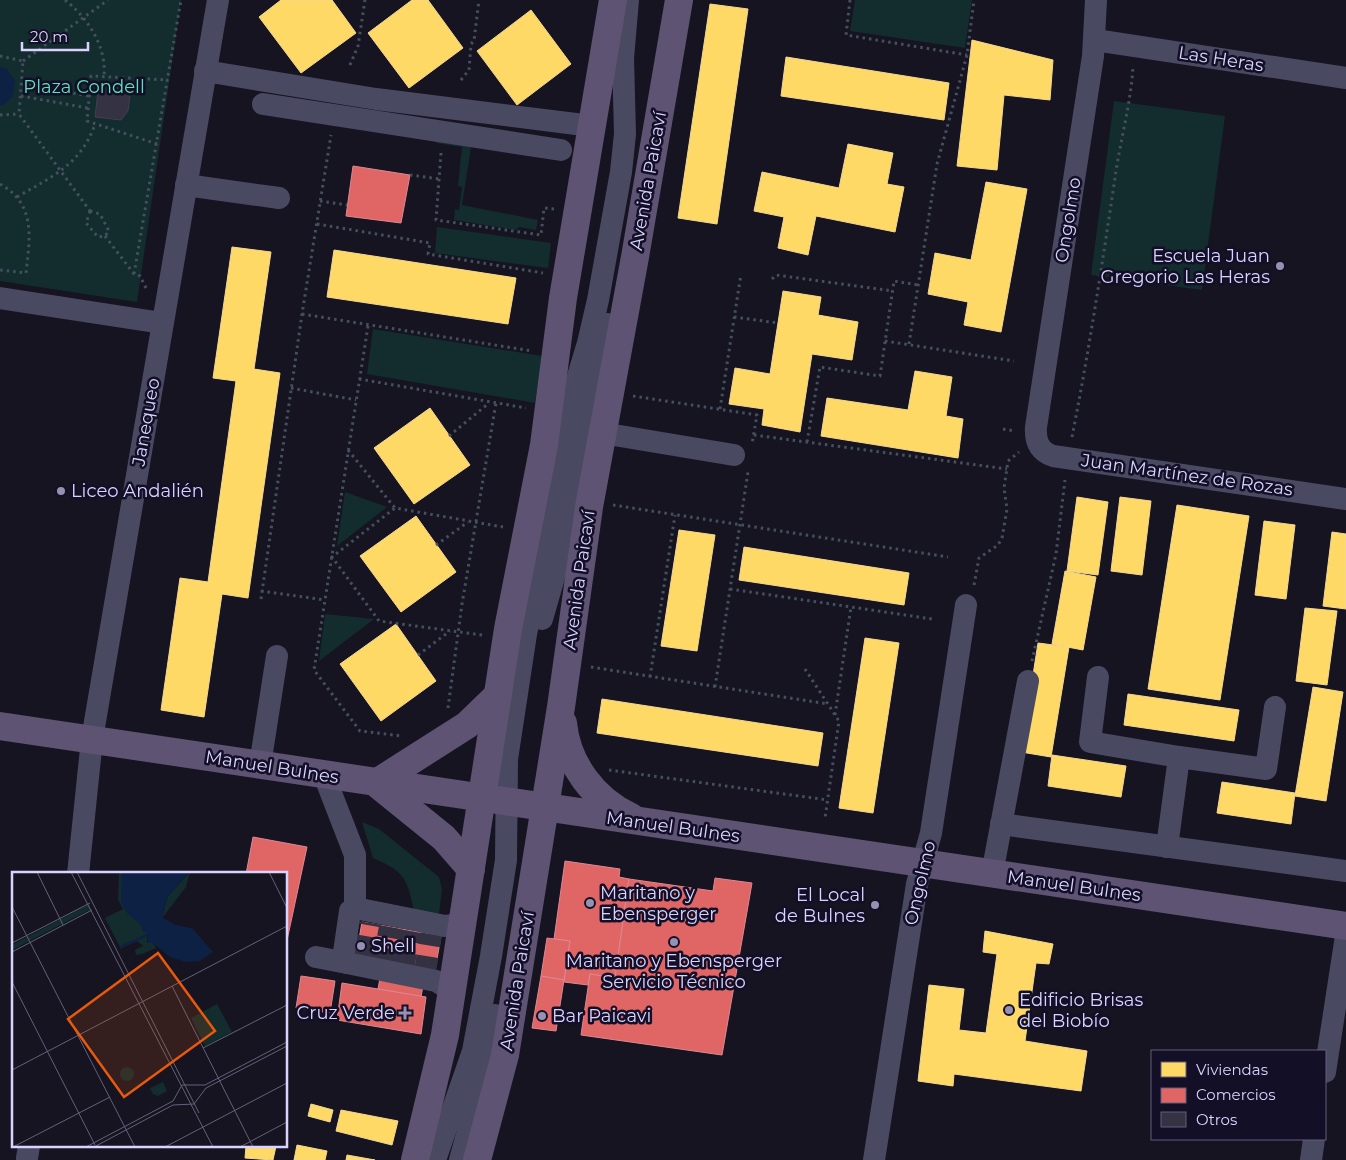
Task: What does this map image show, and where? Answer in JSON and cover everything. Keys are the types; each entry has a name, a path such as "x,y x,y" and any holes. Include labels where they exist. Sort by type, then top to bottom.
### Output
{"main road":[{"name":"Avenida Paicaví","path":"477,1160 505,1055 513,803 498,695 509,622 544,445 563,298 612,0"},
{"name":"Avenida Paicaví","path":"414,1160 441,1056 444,986 407,922 472,869 513,803 561,707 583,540 627,305 679,0"},
{"path":"472,869 444,838 376,783 467,725 498,695"},
{"path":"561,707 569,750 581,775 600,797 612,806 644,823"},
{"name":"Manuel Bulnes","path":"0,726 1346,926"}],"street":[{"name":"Janequeo","path":"78,872 92,739 218,0"},
{"path":"460,1160 489,1053 513,901 513,803 508,752 530,612 547,534 569,406 588,343 598,300 621,172 625,134 623,58 628,0"},
{"path":"435,1160 468,1063 478,1025 504,876 522,738 542,621 569,525 606,329 637,150 636,41 640,0"},
{"name":"Ongolmo","path":"1036,439 1095,40 1096,0"},
{"name":"Las Heras","path":"1095,40 1346,78"},
{"path":"206,71 376,99 592,126"},
{"path":"263,104 561,150"},
{"path":"186,185 280,198"},
{"path":"0,298 162,323"},
{"path":"590,406 627,305"},
{"path":"602,433 744,459"},
{"name":"Juan Martínez de Rozas","path":"1036,439 1047,454 1346,499"},
{"name":"Ongolmo","path":"874,1160 917,884 931,833 966,605"},
{"path":"260,765 276,656"},
{"path":"1098,677 1090,742 1266,769 1275,707"},
{"path":"992,874 1028,681"},
{"path":"1167,847 1179,756"},
{"path":"324,775 355,855 407,922"},
{"path":"1001,824 1346,872"},
{"path":"407,922 350,911 343,959 444,986"},
{"path":"1326,1066 1346,936"},
{"path":"316,958 358,962"},
{"path":"1311,1160 1314,1140"}],"path":[{"path":"65,0 83,18 101,47 104,77"},
{"path":"0,56 23,61 108,0"},
{"path":"134,274 181,0"},
{"path":"350,65 358,46 365,0"},
{"path":"461,80 469,70 471,44 474,41 479,0"},
{"path":"850,0 846,35 967,55"},
{"path":"909,344 938,164 967,55 974,0"},
{"path":"1028,681 1056,554 1068,458 1089,353 1117,160 1132,89 1134,46"},
{"path":"23,61 19,114 90,211 100,214 108,231 105,236"},
{"path":"157,144 87,121 91,76 168,80"},
{"path":"22,84 89,96"},
{"path":"20,96 88,108"},
{"path":"0,115 19,114"},
{"path":"261,599 302,314 335,115"},
{"path":"17,197 48,181 60,170 84,147 90,139 95,124"},
{"path":"441,153 436,220 541,235 544,208 555,209"},
{"path":"410,175 440,179"},
{"path":"0,184 13,191 17,197 28,219 30,239 26,273 0,270"},
{"path":"320,201 348,205"},
{"path":"90,211 86,223 98,237 105,236"},
{"path":"316,224 430,243 428,254 551,274"},
{"path":"105,236 134,274 140,276 162,323"},
{"path":"720,409 741,274"},
{"path":"772,279 776,274 893,292"},
{"path":"807,442 820,367 880,376 894,281 919,285"},
{"path":"302,314 538,352"},
{"path":"734,317 778,323"},
{"path":"368,326 314,670 360,731 407,737"},
{"path":"885,340 1014,361"},
{"path":"359,379 489,403 529,408"},
{"path":"291,388 356,400"},
{"path":"630,396 757,415 754,434 744,459 740,525 715,687"},
{"path":"449,436 489,403"},
{"path":"448,710 475,523 496,403"},
{"path":"754,434 1007,469"},
{"path":"966,605 973,589 979,558 998,546 1002,538 1007,509 1004,488 1008,461 1036,439"},
{"path":"348,450 394,508 510,528"},
{"path":"608,504 948,557"},
{"path":"332,557 394,508"},
{"path":"650,677 675,514"},
{"path":"436,545 468,522"},
{"path":"332,557 379,621 484,635"},
{"path":"730,589 932,619"},
{"path":"261,591 325,600"},
{"path":"835,715 851,607"},
{"path":"418,655 451,630"},
{"path":"585,666 828,704"},
{"path":"805,669 839,721 825,818"},
{"path":"602,769 828,800"}],"green space":[{"name":"Plaza Condell","path":"0,0 181,0 137,302 0,281"},
{"path":"855,0 972,0 965,48 850,31"},
{"path":"1114,101 1225,116 1202,290 1091,275"},
{"path":"438,136 472,141 462,205 538,220 536,230 519,227 516,230 454,220 455,209 459,210 462,187 458,186 462,147 436,143"},
{"path":"437,227 551,243 548,268 435,253"},
{"path":"373,329 542,356 535,403 367,374"},
{"path":"345,492 387,507 337,546"},
{"path":"325,614 374,619 319,661"},
{"path":"362,822 379,829 439,877 442,889 439,914 414,911 403,877 392,868 373,858"}],"water":[{"path":"0,67 6,68 15,81 13,96 3,106 0,105"}],"building: Viviendas":[{"path":"281,0 332,0 356,33 301,73 259,17"},
{"path":"412,0 428,0 463,48 409,88 368,33"},
{"path":"710,4 748,9 717,224 678,218"},
{"path":"531,10 571,64 517,105 477,51"},
{"path":"972,40 1053,60 1050,100 1004,95 997,170 957,166"},
{"path":"786,57 949,83 944,120 781,96"},
{"path":"848,144 893,153 887,184 904,187 895,232 816,216 808,255 778,248 784,217 754,211 762,172 839,188"},
{"path":"986,182 1027,189 1001,332 964,325 968,302 928,294 935,253 971,260"},
{"path":"232,247 271,252 254,369 280,373 248,598 222,594 204,717 161,710 180,578 208,582 236,381 213,378"},
{"path":"334,250 516,278 508,324 327,297"},
{"path":"783,291 821,297 818,315 858,322 852,360 812,354 800,432 762,425 764,409 729,404 735,368 770,374"},
{"path":"915,371 952,377 946,416 963,419 958,458 821,436 827,398 908,410"},
{"path":"430,408 470,465 414,504 374,448"},
{"path":"1077,497 1108,502 1098,575 1067,571"},
{"path":"1120,497 1151,501 1142,575 1111,571"},
{"path":"1177,505 1249,516 1220,700 1148,689"},
{"path":"416,516 456,572 401,612 360,556"},
{"path":"1264,521 1295,525 1286,599 1255,595"},
{"path":"679,530 715,535 697,651 661,646"},
{"path":"1332,532 1346,534 1346,609 1323,606"},
{"path":"744,547 909,573 904,605 739,580"},
{"path":"1065,571 1096,577 1083,650 1052,644"},
{"path":"1305,608 1337,611 1327,685 1296,681"},
{"path":"396,624 436,681 381,721 340,664"},
{"path":"865,638 899,643 873,813 839,808"},
{"path":"1038,643 1069,647 1051,757 1021,752"},
{"path":"1313,687 1343,692 1326,801 1295,796"},
{"path":"1128,694 1239,710 1234,741 1124,725"},
{"path":"602,699 823,733 818,766 597,733"},
{"path":"1052,755 1126,766 1121,797 1048,786"},
{"path":"1222,782 1295,793 1291,824 1217,813"},
{"name":"Edificio Brisas del Biobío","path":"985,931 1053,944 1049,964 1036,963 1025,1041 1087,1051 1081,1091 954,1074 953,1086 918,1081 929,985 964,989 959,1030 986,1033 997,954 983,952"},
{"path":"311,1104 333,1110 330,1122 308,1116"},
{"path":"341,1110 398,1121 392,1145 336,1131"},
{"path":"297,1145 327,1151 325,1160 294,1160"},
{"path":"246,1148 276,1148 273,1160 245,1158"},
{"path":"347,1155 375,1160 346,1160"}],"building: Comercios":[{"path":"353,166 410,175 401,223 346,216"},
{"path":"253,837 307,847 288,936 288,872 246,872"},
{"path":"565,861 620,869 619,877 629,879 615,978 590,974 588,985 564,982 570,941 554,939"},
{"path":"715,878 752,883 722,1055 581,1035 590,974 615,978 629,879 713,891"},
{"path":"362,922 441,936 435,971 426,969 421,997 378,989 383,961 356,956"},
{"path":"547,938 570,941 564,980 541,976"},
{"path":"301,976 335,981 330,1013 296,1008"},
{"path":"541,976 564,980 556,1031 532,1028"},
{"path":"342,983 426,997 421,1034 337,1020"}],"building: Otros":[{"path":"99,83 118,85 130,95 128,111 121,120 95,117"}],"tunnel":[{"path":"364,958 370,923"},
{"path":"382,970 390,927"},
{"path":"402,974 410,931"},
{"path":"424,978 431,934"}],"place":[{"name":"Escuela Juan Gregorio Las Heras","path":"1280,266"},
{"name":"Liceo Andalién","path":"61,491"},
{"name":"Maritano y Ebensperger","path":"590,903"},
{"name":"El Local de Bulnes","path":"875,905"},
{"name":"Maritano y Ebensperger Servicio Técnico","path":"674,942"},
{"name":"Shell","path":"361,946"},
{"name":"Edificio Brisas del Biobío","path":"1009,1010"},
{"name":"Cruz Verde","path":"405,1013"},
{"name":"Bar Paicavi","path":"542,1016"}]}
